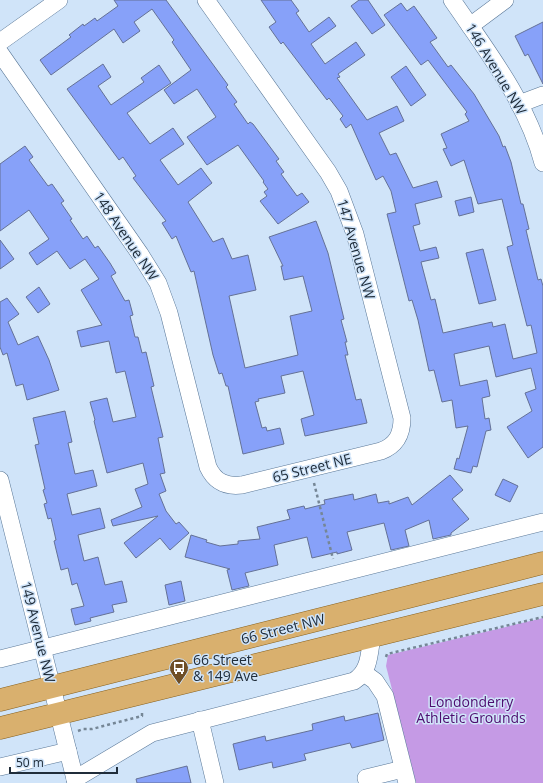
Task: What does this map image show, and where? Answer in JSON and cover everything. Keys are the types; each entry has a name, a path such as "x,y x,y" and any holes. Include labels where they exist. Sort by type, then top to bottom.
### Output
{"main road":[{"name":"66 Street NW","path":"0,700 543,563"},
{"name":"66 Street NW","path":"0,728 543,594"}],"street":[{"path":"0,42 59,0"},
{"name":"147 Avenue NW","path":"206,0 328,172 345,204 355,234 402,418 401,432 398,439"},
{"name":"146 Avenue NW","path":"452,0 496,63 519,104 534,136 543,163"},
{"path":"470,26 505,0"},
{"name":"148 Avenue NW","path":"0,53 140,254 158,283 170,313 208,467 211,474 222,484"},
{"path":"519,104 543,95"},
{"name":"65 Street NE","path":"222,484 242,486 381,451 398,439"},
{"name":"149 Avenue NW","path":"0,480 8,545 42,649 75,781"},
{"path":"0,659 543,522"},
{"path":"75,781 145,736 200,720 346,684 360,678 368,665 372,636"},
{"path":"364,673 375,681 385,696 405,776 366,778 368,783"},
{"path":"200,720 215,783"},
{"path":"0,767 68,751"}],"path":[{"path":"310,469 336,574"},
{"path":"83,729 92,729 142,716 142,711"}],"green space":[{"name":"Londonderry Athletic Grounds","path":"543,618 543,783 416,783 386,666 388,655"}],"building":[{"path":"114,0 166,0 228,85 226,87 237,102 234,104 248,124 250,122 253,124 279,159 276,161 284,172 281,174 297,196 302,193 309,202 278,224 260,201 267,196 264,192 268,189 263,182 264,181 238,145 207,165 187,137 216,117 197,89 174,104 164,90 191,70 172,42 174,40 152,9 134,22 140,31 123,43 114,29 51,75 40,60 71,37 69,35 83,24 84,26 95,18 97,21 118,6"},
{"path":"261,0 291,0 299,11 296,13 309,32 329,17 336,26 311,44 325,64 356,42 365,55 338,74 340,77 337,78 367,120 397,106 404,121 379,133 390,155 396,153 413,188 437,181 442,197 415,204 420,224 413,226 420,251 436,247 439,258 421,262 431,300 435,299 443,333 492,322 493,327 505,324 513,359 537,353 531,325 527,326 507,247 513,245 502,199 478,204 464,160 451,166 443,149 447,148 441,134 469,121 465,114 467,112 428,60 421,65 384,15 401,3 407,11 414,6 437,38 430,42 448,67 451,65 474,94 499,136 503,147 505,146 511,162 521,204 523,204 529,229 526,230 538,280 541,279 543,286 543,447 528,458 507,427 532,411 525,393 536,389 531,368 496,377 489,346 454,354 460,386 487,380 490,396 482,398 485,419 489,418 491,430 486,431 477,467 473,466 471,473 454,469 457,458 459,459 468,426 456,428 452,400 442,402 434,370 429,371 418,320 412,300 409,301 387,214 396,212 391,191 383,176 376,180 351,124 346,128 340,119 343,116 329,98 327,100 283,42 281,44 269,27 276,22"},
{"path":"359,0 368,0 385,25 372,34 351,6"},
{"path":"543,22 543,84 528,54 525,56 515,36"},
{"path":"103,64 111,77 98,86 111,105 144,82 141,78 159,65 171,83 127,113 150,144 173,128 184,144 160,160 178,185 201,168 212,183 188,202 213,242 223,238 232,259 248,255 256,290 229,296 245,368 298,355 290,316 312,311 303,276 284,280 281,266 283,266 269,237 316,221 328,253 344,319 341,320 347,342 345,342 348,355 345,355 356,400 361,399 367,423 305,436 301,419 314,415 303,371 281,376 285,393 258,399 259,401 255,402 262,428 266,427 267,431 280,428 284,444 243,454 228,386 226,386 222,373 219,374 213,355 194,271 191,272 176,236 172,239 162,223 166,221 133,178 136,176 123,157 119,160 67,89"},
{"path":"406,66 426,95 411,106 391,77"},
{"path":"25,146 33,157 29,160 48,186 52,184 64,201 61,203 83,239 87,236 95,248 98,246 110,263 116,273 111,276 125,301 129,300 133,315 130,316 135,337 138,337 142,353 146,352 154,386 151,387 163,437 158,438 165,473 160,474 166,491 159,494 166,511 176,524 179,522 189,533 170,550 160,538 136,558 124,543 158,516 113,526 111,520 142,507 135,489 148,484 143,463 107,473 94,421 90,402 107,398 113,422 136,417 125,371 116,373 109,341 81,347 77,331 102,325 81,290 99,279 85,259 70,269 57,251 37,265 29,253 49,239 29,210 0,231 0,164"},
{"path":"471,197 474,212 459,216 455,201"},
{"path":"0,240 14,259 0,269"},
{"path":"483,249 496,300 479,304 466,253"},
{"path":"39,287 50,304 38,313 26,297"},
{"path":"7,298 19,314 8,322 18,345 38,336 49,360 59,390 27,400 23,384 16,386 7,353 3,355 0,347 0,302"},
{"path":"65,411 72,442 68,443 75,474 93,470 97,486 67,494 72,515 100,508 105,528 78,535 84,561 98,557 105,585 122,581 127,602 112,605 114,612 90,618 91,621 75,625 71,609 84,606 77,583 72,585 68,568 61,570 54,541 56,540 51,518 48,519 44,504 47,503 43,490 45,489 35,445 39,444 33,418"},
{"path":"450,475 463,490 452,499 469,519 451,533 451,535 433,539 429,520 405,530 409,546 391,550 384,523 347,532 352,550 337,554 337,552 312,558 307,537 274,545 278,565 245,573 249,586 232,590 227,570 230,569 185,557 191,535 207,540 206,542 220,546 238,544 238,541 260,539 257,527 290,519 287,510 304,506 305,509 325,504 324,500 353,494 354,500 376,494 378,503 389,501 389,504 408,497 412,505"},
{"path":"503,479 518,486 510,502 495,495"},
{"path":"181,581 185,601 169,605 165,585"},
{"path":"378,713 384,740 352,748 350,743 304,754 306,760 273,768 272,762 239,770 233,744 265,736 266,741 313,730 312,724 344,716 345,721"},
{"path":"187,766 191,783 137,783 136,779"}],"place":[{"name":"66 Street & 149 Ave","path":"179,685"}]}
